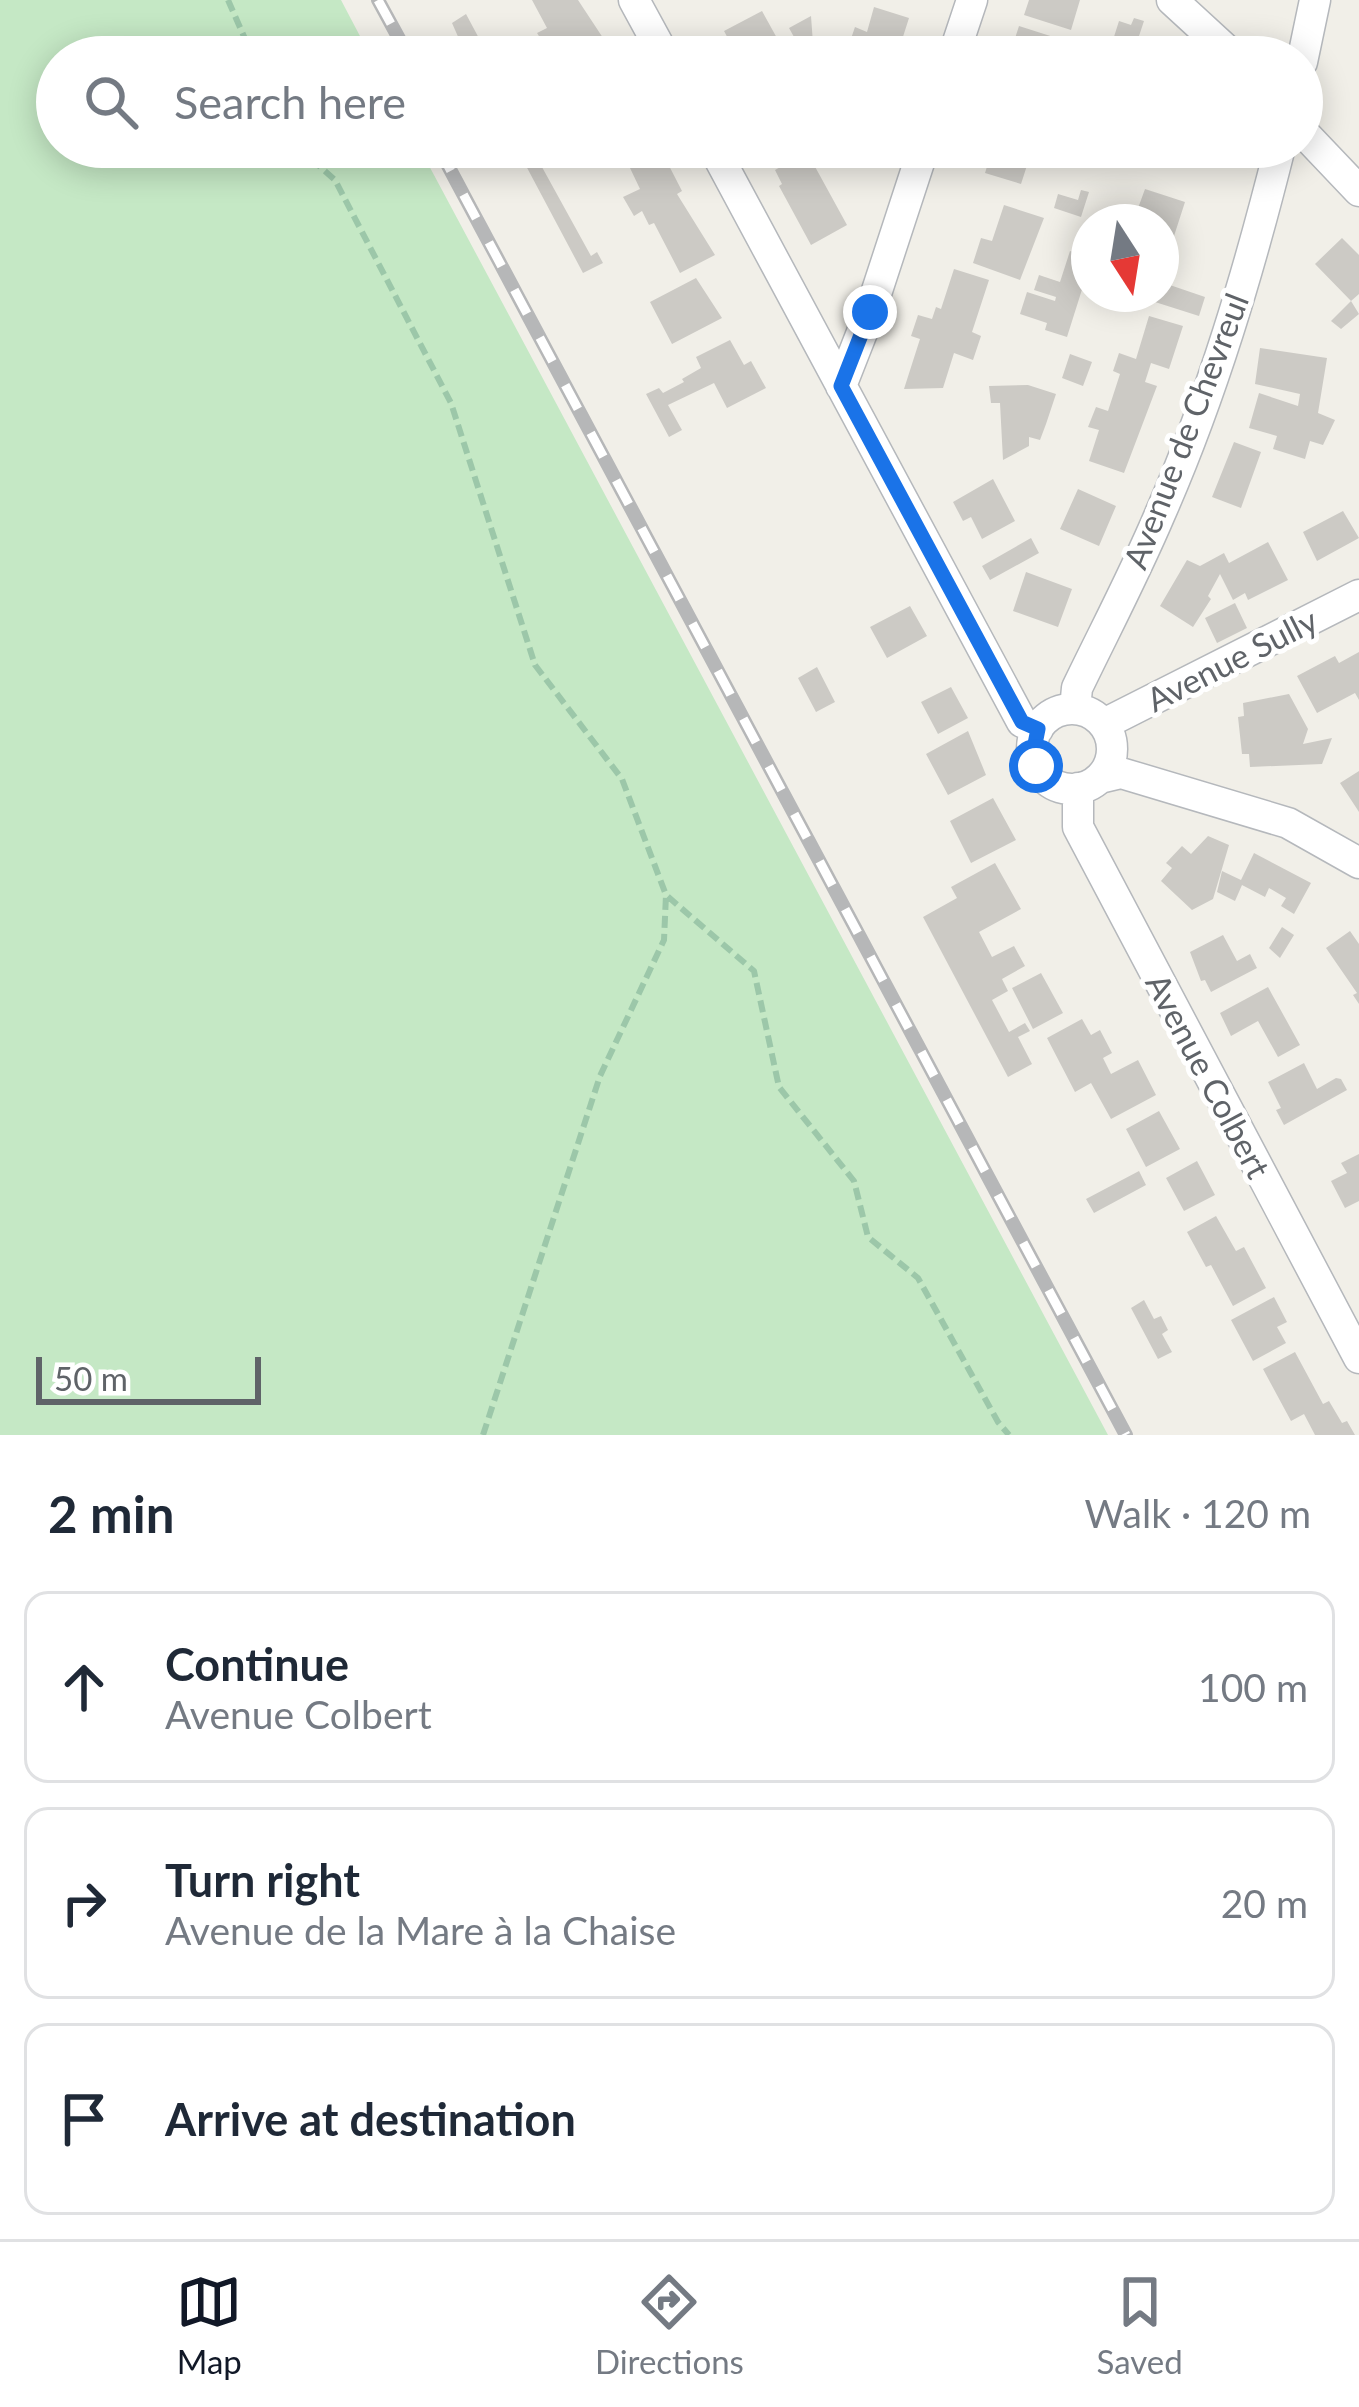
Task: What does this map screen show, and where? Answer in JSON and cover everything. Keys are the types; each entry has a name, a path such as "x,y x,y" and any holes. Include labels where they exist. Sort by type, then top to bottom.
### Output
{"street":[{"path":"634,0 654,36"},
{"path":"960,36 972,0"},
{"path":"1172,0 1211,36"},
{"path":"1307,36 1315,0"},
{"path":"1323,153 1359,191"},
{"path":"724,168 1022,722 1038,729"},
{"path":"841,386 917,168"},
{"name":"Avenue de Chevreul","path":"1075,709 1077,688 1160,514 1195,426 1247,270 1274,168"},
{"name":"Avenue Sully","path":"1104,724 1359,595"},
{"path":"1089,783 1107,769 1112,746 1104,724 1075,709 1054,714 1038,729 1033,754 1036,766 1054,784 1089,783 1121,773 1288,823 1359,863"},
{"name":"Avenue Colbert","path":"1089,783 1078,827 1359,1358"}],"path":[{"path":"228,0 244,36"},
{"path":"322,168 335,180 451,403 535,665 622,779 666,895 664,940 600,1076 483,1435"},
{"path":"666,895 754,971 779,1087 854,1181 868,1237 919,1278 1009,1435"}],"green space":[{"path":"0,0 341,0 360,36 36,36 36,168 430,168 1108,1435 0,1435"}],"building":[{"path":"532,0 578,0 602,36 539,36 547,28"},
{"path":"1029,0 1080,0 1071,30 1024,15"},
{"path":"874,7 909,18 903,36 852,36 855,27 867,32"},
{"path":"762,11 776,36 727,36 724,31"},
{"path":"466,14 478,36 458,36 452,23"},
{"path":"811,16 812,36 793,36 789,28"},
{"path":"1134,18 1144,21 1139,36 1114,36 1119,21 1131,25"},
{"path":"1019,26 1050,36 1016,36"},
{"path":"527,168 543,168 591,256 597,252 603,263 583,273"},
{"path":"630,168 670,168 682,191 677,194 715,255 680,273 654,223 649,225 642,211 634,216 623,197 640,189"},
{"path":"816,168 847,225 811,245 775,170"},
{"path":"987,168 1026,168 1021,184 985,173"},
{"path":"1145,189 1185,202 1179,221 1179,204 1140,204"},
{"path":"1081,190 1089,192 1085,204 1071,204 1071,214 1054,208 1058,194 1078,200"},
{"path":"1004,205 1044,218 1020,280 973,263 981,238 992,241"},
{"path":"1342,238 1359,255 1359,294 1351,301 1315,264"},
{"path":"1071,251 1071,312 1075,312 1067,337 1045,330 1047,323 1020,314 1027,292 1055,301 1056,297 1034,290 1039,275 1060,282"},
{"path":"954,269 989,280 972,332 981,336 973,360 954,353 943,388 904,389 920,339 911,336 918,315 932,319 936,307 941,309"},
{"path":"696,278 722,318 672,344 650,302"},
{"path":"1179,288 1205,297 1199,316 1179,310"},
{"path":"1351,301 1359,314 1341,329 1331,321"},
{"path":"1149,316 1183,326 1169,369 1151,363 1145,382 1157,386 1124,473 1089,461 1099,430 1088,427 1096,407 1108,411 1120,374 1113,371 1119,353 1136,359"},
{"path":"730,340 744,365 751,361 766,388 727,408 714,383 668,405 682,430 669,437 646,394 659,388 663,393 684,382 701,368 696,357"},
{"path":"1260,348 1327,358 1318,413 1335,420 1323,445 1310,441 1305,459 1273,449 1277,436 1249,428 1259,393 1298,406 1300,394 1255,384"},
{"path":"1070,354 1092,362 1083,386 1062,378"},
{"path":"1028,385 1056,394 1040,440 1029,437 1029,446 1003,460 1000,403 991,403 989,386"},
{"path":"1234,442 1261,452 1241,508 1212,497"},
{"path":"993,479 1015,521 982,539 971,517 963,521 953,502"},
{"path":"1078,489 1116,506 1099,546 1060,529"},
{"path":"1343,511 1359,538 1317,561 1303,532"},
{"path":"1031,538 1039,553 990,580 982,566"},
{"path":"1268,542 1288,580 1248,600 1245,593 1233,600 1220,574 1193,627 1160,606 1187,560 1200,566 1224,553 1229,563"},
{"path":"1026,572 1072,589 1058,627 1013,611"},
{"path":"1235,603 1247,628 1217,643 1205,618"},
{"path":"910,606 927,636 887,658 870,627"},
{"path":"1359,652 1359,700 1355,693 1317,713 1297,676 1335,656 1339,663"},
{"path":"817,667 835,702 816,712 798,678"},
{"path":"951,687 968,718 938,734 921,702"},
{"path":"1289,694 1308,729 1303,744 1332,738 1322,764 1250,767 1249,754 1242,754 1238,717 1244,716 1243,703"},
{"path":"968,731 986,775 948,795 926,754"},
{"path":"1359,771 1359,812 1340,783"},
{"path":"993,798 1016,840 971,863 950,821"},
{"path":"1208,836 1229,845 1213,899 1192,910 1161,881 1172,868 1166,863 1182,846 1191,854"},
{"path":"1254,853 1311,883 1294,914 1281,906 1286,898 1269,888 1265,897 1242,885 1235,901 1217,892 1222,871 1241,880"},
{"path":"995,863 1021,909 979,932 992,957 1014,946 1025,966 1002,979 1008,991 992,1000 1009,1032 1025,1023 1030,1031 1018,1037 1032,1064 1008,1077 923,917 957,898 951,887"},
{"path":"1282,927 1294,935 1280,958 1269,948"},
{"path":"1350,931 1359,944 1359,1004 1353,995 1357,993 1326,948"},
{"path":"1223,935 1237,961 1250,954 1257,968 1211,992 1205,980 1201,981 1190,952"},
{"path":"1041,973 1063,1013 1033,1029 1012,988"},
{"path":"1268,987 1300,1045 1278,1057 1258,1021 1231,1036 1220,1013"},
{"path":"1082,1019 1091,1035 1100,1030 1112,1053 1103,1058 1111,1074 1138,1060 1156,1095 1111,1119 1091,1083 1075,1092 1047,1038"},
{"path":"1304,1063 1317,1089 1336,1078 1347,1090 1284,1125 1268,1082"},
{"path":"1159,1111 1180,1149 1146,1167 1126,1129"},
{"path":"1359,1154 1359,1201 1345,1208 1331,1181 1347,1173 1341,1163"},
{"path":"1197,1161 1215,1195 1184,1211 1166,1178"},
{"path":"1139,1171 1146,1185 1094,1213 1086,1199"},
{"path":"1216,1216 1236,1251 1244,1247 1266,1288 1233,1306 1187,1232"},
{"path":"1274,1297 1287,1322 1277,1327 1286,1343 1253,1361 1231,1320"},
{"path":"1144,1300 1154,1319 1161,1316 1168,1330 1162,1334 1172,1352 1158,1359 1131,1308"},
{"path":"1295,1352 1323,1404 1329,1401 1355,1435 1315,1435 1304,1414 1291,1421 1263,1369"}],"railway":[{"path":"378,0 398,36"},
{"path":"449,168 1126,1435"}],"route":[{"path":"870,312 841,386 1022,722 1038,729 1033,754 1036,766"}]}
